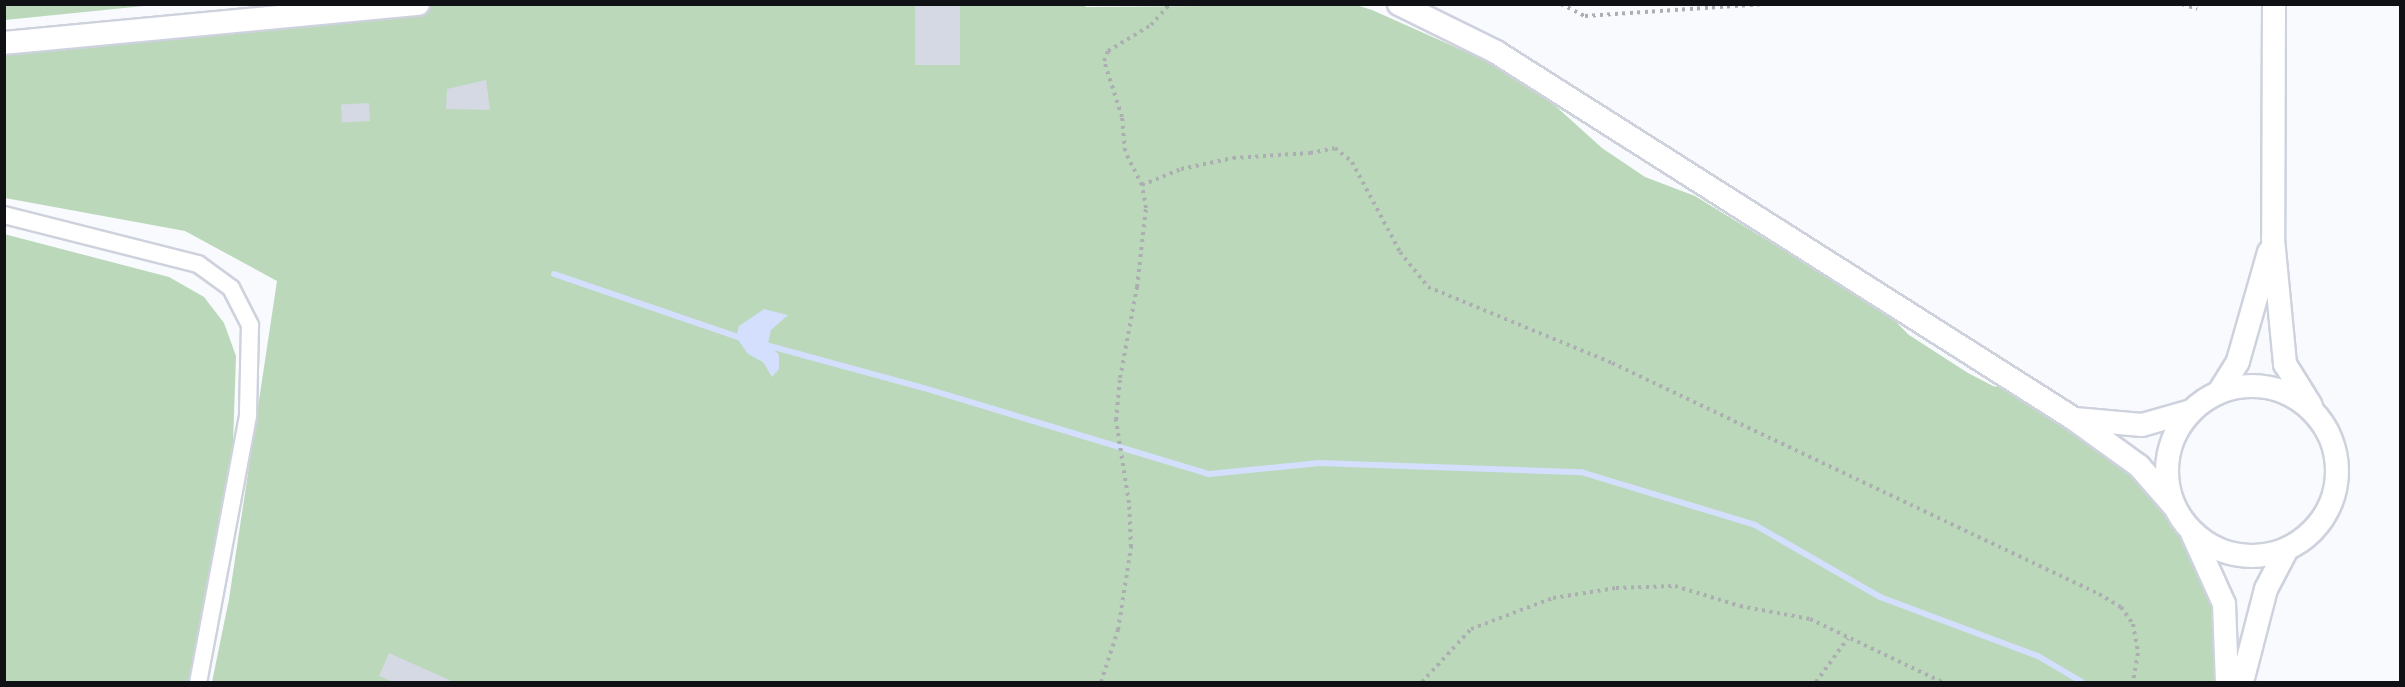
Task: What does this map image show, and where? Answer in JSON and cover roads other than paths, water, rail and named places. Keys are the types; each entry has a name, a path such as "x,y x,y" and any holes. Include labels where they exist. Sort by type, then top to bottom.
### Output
{"street":[{"path":"4,42 418,4"},
{"path":"1399,4 1496,52 2074,418 2139,466 2173,505 2192,533 2224,604 2227,682"},
{"path":"2192,533 2220,551 2253,558 2286,551 2313,532 2332,504 2338,471 2332,438 2285,364 2273,239 2274,4"},
{"path":"4,215 198,264 231,288 250,325 248,416 198,682"},
{"path":"2219,392 2238,361 2273,239"},
{"path":"2074,418 2142,425 2191,411 2219,392 2252,385 2285,392 2313,410"},
{"path":"2173,505 2166,472 2173,439 2191,411"},
{"path":"2242,682 2266,589 2286,551"}],"water":[{"path":"764,309 788,315 771,330 768,343 779,355 779,369 772,377 763,362 748,354 736,337 739,326"}],"waterway":[{"path":"554,274 744,339"},
{"path":"762,344 924,388 1209,474 1319,463 1581,472 1755,525 1880,597 2038,656 2082,682"}]}
